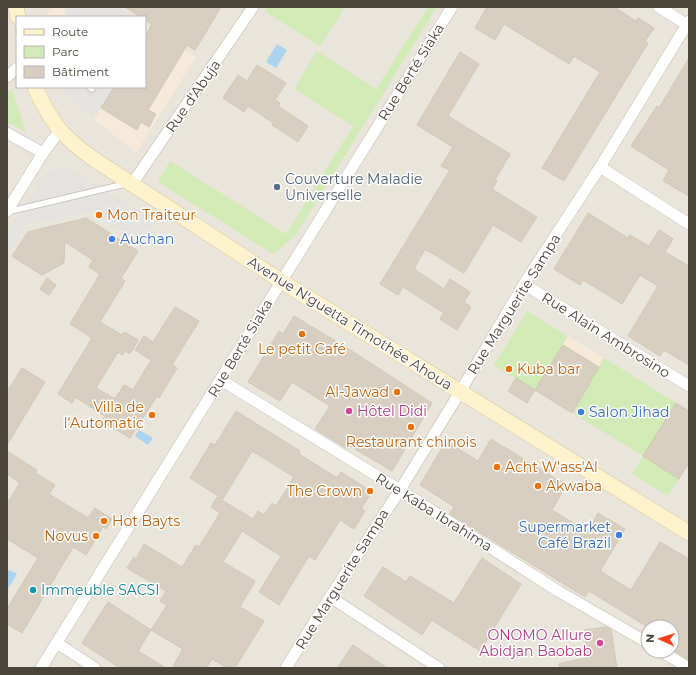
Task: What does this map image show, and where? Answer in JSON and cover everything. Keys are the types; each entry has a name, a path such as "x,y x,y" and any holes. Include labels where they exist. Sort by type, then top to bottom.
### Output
{"street":[{"name":"Rue d'Abuja","path":"130,184 253,7"},
{"name":"Rue Berté Siaka","path":"41,668 452,7"},
{"path":"659,7 688,24"},
{"name":"Rue Marguerite Sampa","path":"286,668 330,597 400,490 524,284 600,167 688,24"},
{"path":"7,77 16,69"},
{"name":"Avenue N'guetta Timothée Ahoua","path":"36,88 39,96 60,130 98,162 130,184 281,281 689,533"},
{"path":"7,211 43,153 60,130"},
{"path":"7,133 43,153"},
{"path":"600,167 689,224"},
{"name":"Rue Alain Ambrosino","path":"524,284 689,386"},
{"name":"Rue Kaba Ibrahima","path":"221,380 400,490 558,590 640,638"},
{"path":"330,597 439,668"},
{"path":"57,643 95,668"},
{"path":"674,659 689,668"}],"lane":[{"path":"7,211 130,184"}],"shaded area":[{"path":"7,7 689,7 689,668 7,668"},
{"path":"51,7 118,7 132,16 48,16 47,12 52,11"},
{"path":"64,7 118,7 132,16 66,16"},
{"path":"146,26 196,57 136,153 94,119 63,91 63,88 146,88"},
{"path":"63,88 113,88 94,119 63,91"},
{"path":"65,166 157,221 144,244 88,211 25,225 7,256 7,232 46,173"},
{"path":"568,336 604,358 572,413 535,390"}],"green space":[{"path":"267,7 345,7 320,46 264,11"},
{"path":"428,7 437,7 295,236 273,254 158,182 170,161 286,234 353,126 294,89 317,51 376,89"},
{"path":"12,89 26,132 7,122 7,93"},
{"path":"527,311 568,336 535,390 494,365"},
{"path":"604,358 689,411 689,462 668,496 632,474 643,456 572,413"}],"water":[{"path":"277,44 287,50 276,68 266,62"},
{"path":"139,430 153,438 148,445 135,436"},
{"path":"9,570 17,574 7,590 7,573"}],"building":[{"path":"125,7 221,7 195,50 187,45 148,110 156,114 149,127 141,122 137,130 101,108 113,88 146,88 146,34 152,24 146,21 146,16 139,16"},
{"path":"487,7 614,7 636,21 638,18 654,28 645,41 648,43 564,181 542,168 600,72 574,56 569,64 504,24 495,40 475,28"},
{"path":"460,52 479,64 448,116 510,154 495,180 497,181 492,189 537,217 521,242 493,225 464,273 425,249 414,269 444,289 450,279 470,292 464,302 471,307 457,330 440,319 444,313 403,287 398,295 380,284 450,170 441,166 453,147 417,125"},
{"path":"689,58 689,196 663,181 669,170 631,146 657,106 659,108"},
{"path":"257,65 286,83 275,100 280,103 278,106 308,126 298,142 272,125 273,123 248,106 244,112 223,98 238,75 247,81"},
{"path":"588,213 628,238 630,235 649,246 659,230 673,239 665,252 689,266 689,365 664,350 660,356 628,336 658,286 640,275 622,304 583,280 580,285 554,269"},
{"path":"86,218 138,251 121,278 125,281 100,322 122,335 124,332 138,340 130,354 125,351 123,355 118,352 96,388 115,399 124,385 133,390 151,360 135,350 144,336 153,342 175,307 199,321 172,365 177,368 159,398 157,396 130,438 102,421 105,416 75,397 72,403 58,394 92,338 70,324 100,274 89,267 93,260 65,242 64,263 42,275 12,256 28,232"},
{"path":"47,278 56,285 49,295 40,289"},
{"path":"294,316 432,403 392,471 350,446 348,449 315,429 330,406 292,382 280,401 248,382 279,331 283,334"},
{"path":"563,345 599,367 572,413 535,390"},
{"path":"22,368 45,382 7,445 7,392"},
{"path":"516,378 535,390 527,403 508,391"},
{"path":"676,403 689,411 689,462 679,479 643,456"},
{"path":"236,411 300,451 299,454 337,478 341,472 372,492 361,508 365,511 354,529 340,520 315,560 309,556 279,605 259,592 281,556 242,531 223,562 255,581 240,607 264,621 235,668 227,668 212,659 206,668 172,668 183,649 151,630 167,605 160,601 166,591 127,568 134,557 136,559 144,544 182,567 196,545 199,547 220,513 211,507 217,497 253,519 258,511 264,515 272,503 276,506 294,477 252,451 223,499 190,478 211,443 215,445"},
{"path":"491,439 566,485 552,510 588,532 598,513 625,529 600,571 631,590 660,542 689,559 689,660 680,654 680,619 640,619 640,622 589,591 585,597 450,514 454,507 453,506 420,485 446,441 478,461"},
{"path":"7,451 37,470 35,473 55,485 49,494 88,518 95,508 112,519 106,529 103,527 86,555 73,547 22,633 7,624 7,609 38,558 7,539 7,504 20,483 7,474"},
{"path":"482,558 521,584 480,651 432,620 422,635 364,596 383,567 406,582 410,576 454,603"},
{"path":"108,602 151,630 138,651 166,668 120,668 82,643"},
{"name":"ONOMO Allure Abidjan Baobab","path":"606,627 611,630 617,668 560,668 559,664 588,657 584,630"},
{"path":"353,645 387,668 337,668"}],"place":[{"name":"Couverture Maladie Universelle","path":"277,187"},
{"name":"Mon Traiteur","path":"99,215"},
{"name":"Auchan","path":"112,239"},
{"name":"Le petit Café","path":"302,334"},
{"name":"Kuba bar","path":"509,369"},
{"name":"Al-Jawad","path":"397,392"},
{"name":"Hôtel Didi","path":"349,411"},
{"name":"Salon Jihad","path":"581,412"},
{"name":"Villa de l‘Automatic","path":"152,415"},
{"name":"Restaurant chinois","path":"411,427"},
{"name":"Acht W'ass'Al","path":"497,467"},
{"name":"Akwaba","path":"538,486"},
{"name":"The Crown","path":"370,491"},
{"name":"Hot Bayts","path":"104,521"},
{"name":"Supermarket Café Brazil","path":"619,535"},
{"name":"Novus","path":"96,536"},
{"name":"Immeuble SACSI","path":"33,590"},
{"name":"ONOMO Allure Abidjan Baobab","path":"600,643"}]}
